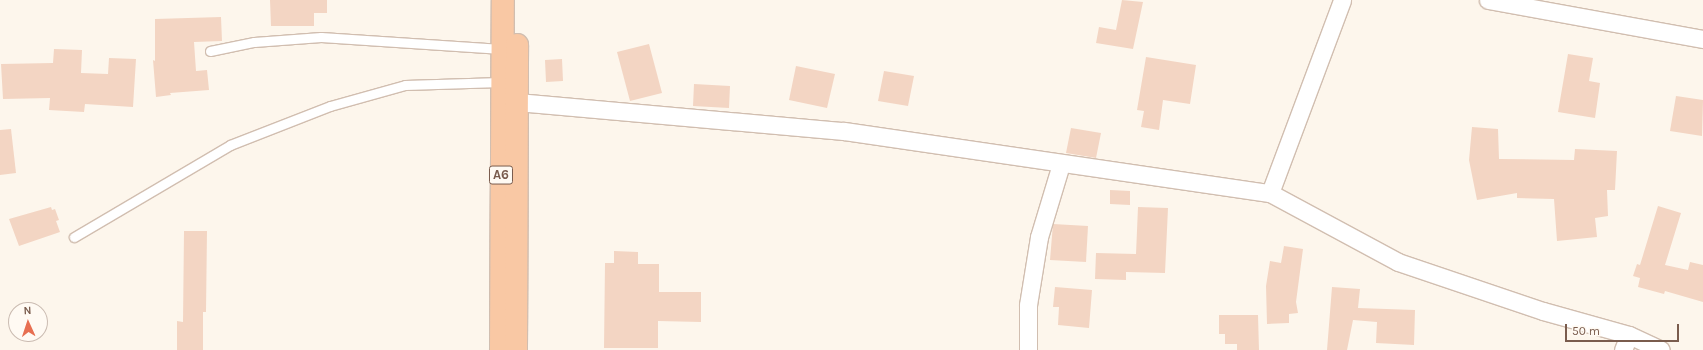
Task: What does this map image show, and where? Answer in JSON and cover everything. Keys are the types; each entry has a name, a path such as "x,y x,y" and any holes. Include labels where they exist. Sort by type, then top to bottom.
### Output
{"highway":[{"name":"A6","path":"501,350 501,82 503,0"},
{"name":"A6","path":"516,350 517,0"}],"street":[{"path":"1270,193 1342,0"},
{"path":"1488,0 1703,39"},
{"path":"517,102 844,131 1061,164 1270,193 1398,262 1543,311 1626,342 1661,350"},
{"path":"1028,350 1028,305 1039,237 1061,164"}],"lane":[{"path":"210,51 254,42 322,37 502,49"},
{"path":"74,237 230,145 330,106 405,85 501,82"}],"building":[{"path":"270,0 327,0 327,13 314,13 314,26 271,26"},
{"path":"1122,0 1143,2 1133,49 1096,43 1099,27 1116,30"},
{"path":"221,17 222,41 194,42 196,71 207,70 209,90 170,93 171,95 156,97 153,60 155,61 155,19"},
{"path":"649,44 662,93 630,101 617,52"},
{"path":"54,49 82,50 81,73 108,74 109,58 136,59 133,107 85,104 84,112 49,110 50,98 3,99 1,64 53,63"},
{"path":"1568,54 1593,58 1589,81 1600,83 1595,118 1558,112"},
{"path":"1146,57 1196,65 1190,104 1163,100 1159,130 1141,127 1144,111 1137,110"},
{"path":"562,59 563,81 546,82 545,60"},
{"path":"796,66 835,74 827,108 789,100"},
{"path":"884,71 914,76 908,106 878,101"},
{"path":"694,84 730,86 729,108 693,106"},
{"path":"1676,96 1703,100 1702,136 1670,131"},
{"path":"1472,127 1498,129 1499,159 1574,160 1575,149 1617,151 1615,190 1607,190 1608,216 1595,218 1597,237 1557,241 1554,199 1517,198 1517,193 1477,200 1469,160"},
{"path":"1071,128 1101,133 1096,158 1066,153"},
{"path":"11,129 16,173 0,175 0,130"},
{"path":"1110,190 1130,191 1130,205 1110,204"},
{"path":"1658,206 1681,213 1665,265 1688,270 1690,262 1703,265 1703,302 1665,291 1664,294 1638,287 1640,278 1633,276 1637,264 1640,265"},
{"path":"51,207 52,210 55,209 59,220 56,221 60,232 19,246 9,219"},
{"path":"1138,207 1168,208 1165,273 1126,272 1126,280 1095,279 1096,253 1136,254"},
{"path":"1053,224 1088,226 1086,262 1050,260"},
{"path":"184,231 207,231 206,312 203,312 203,350 177,350 177,321 183,322"},
{"path":"1284,246 1303,249 1296,302 1298,313 1289,314 1289,323 1267,324 1266,286 1270,261 1281,263"},
{"path":"614,251 638,252 638,264 659,264 659,292 701,292 701,322 658,321 658,348 604,348 605,263 614,263"},
{"path":"1055,287 1092,290 1089,328 1058,325 1059,307 1053,307"},
{"path":"1332,287 1360,289 1358,308 1415,310 1414,345 1376,343 1377,322 1353,320 1347,350 1327,350"},
{"path":"1219,315 1258,315 1259,350 1237,350 1237,344 1225,344 1225,334 1219,334"}]}
